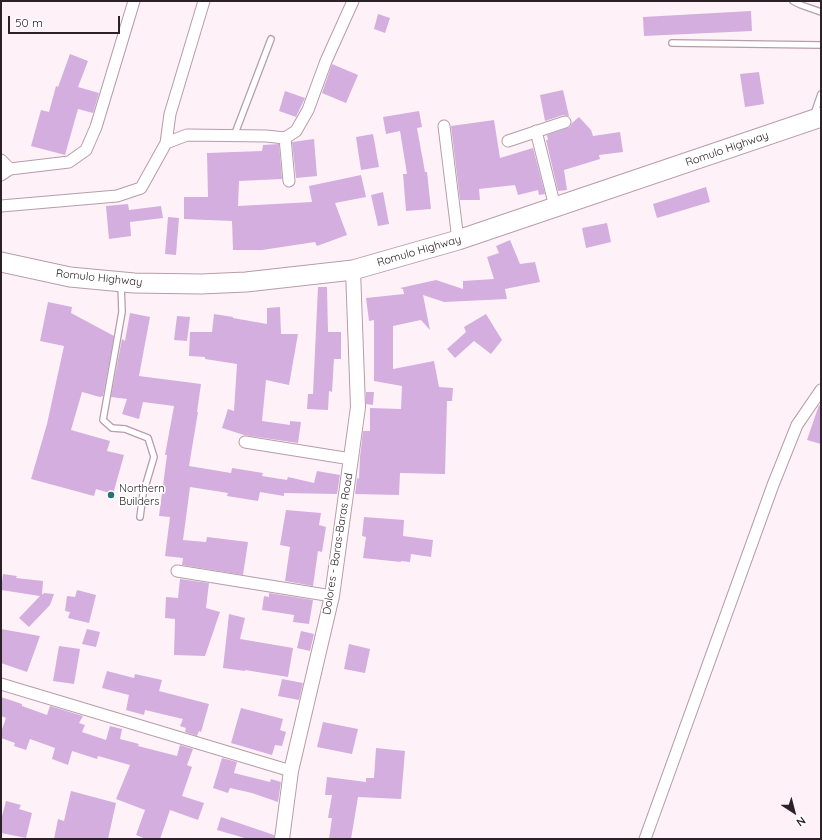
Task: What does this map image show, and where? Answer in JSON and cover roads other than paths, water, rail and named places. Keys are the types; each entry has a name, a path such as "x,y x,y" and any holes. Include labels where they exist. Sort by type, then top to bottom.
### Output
{"highway":[{"name":"Romulo Highway","path":"1,262 70,277 121,282 200,284 246,282 353,270 458,240 817,119"}],"street":[{"path":"1,160 5,172 69,162 86,150 96,127 134,1"},
{"path":"1,206 117,196 141,188 166,143 170,114 204,1"},
{"path":"166,143 187,135 285,138 296,130 308,110 326,62 353,1"},
{"path":"508,141 565,122"},
{"path":"444,126 458,240"},
{"path":"536,132 555,207"},
{"path":"285,138 289,180"},
{"name":"Dolores - Baras-Baras Road","path":"282,839 291,772 332,596 358,407 353,270"},
{"path":"645,839 776,478 797,425 821,390"},
{"path":"245,442 351,459"},
{"path":"177,571 332,596"},
{"path":"1,684 291,772"}],"lane":[{"path":"793,1 821,12"},
{"path":"234,136 271,39"},
{"path":"672,43 821,45"},
{"path":"817,119 821,94"},
{"path":"121,282 122,312 103,420 112,428 125,429 148,438 154,457 143,494 140,517"}],"place":[{"name":"Northern Builders","path":"111,495"}]}
